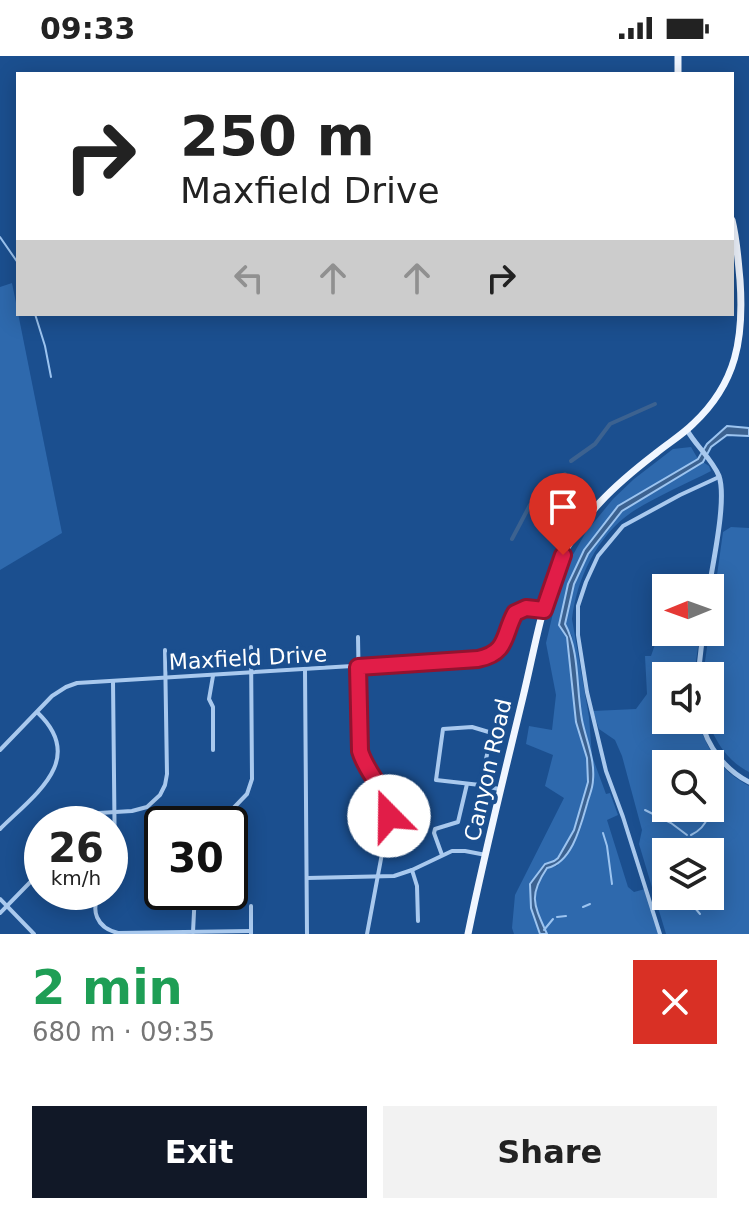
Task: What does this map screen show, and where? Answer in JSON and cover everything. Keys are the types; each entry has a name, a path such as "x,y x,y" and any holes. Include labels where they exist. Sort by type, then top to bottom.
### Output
{"main road":[{"name":"Canyon Road","path":"468,934 544,610 567,548 592,510 625,478 687,430 706,411 720,394 732,369 741,321 734,231"}],"street":[{"path":"687,430 710,460 719,477 722,493 711,574"},
{"path":"660,934 606,771 587,692 578,635 578,606 598,556 623,526 719,477"},
{"name":"Maxfield Drive","path":"0,750 52,696 66,687 87,682 487,657 501,648 515,613 526,608 544,610"},
{"path":"358,637 360,751 364,764 384,792 389,805 367,934"},
{"path":"235,806 247,794 252,779 251,647"},
{"path":"128,810 152,804 163,790 167,774 165,650"},
{"path":"305,670 307,934"},
{"path":"213,676 209,699 213,707 213,750"},
{"path":"113,681 114,806"},
{"path":"0,829 46,783 56,768 59,750 56,736 49,722 38,712"},
{"path":"480,785 492,733 472,727 443,729 436,780 501,790"},
{"path":"706,734 719,757 749,782"},
{"path":"442,855 435,829 458,822 467,784"},
{"path":"361,805 384,792"},
{"path":"307,878 394,876 457,851 486,855"},
{"path":"412,870 417,886 418,921"},
{"path":"0,913 24,889"},
{"path":"0,899 34,934"},
{"path":"96,910 96,916 104,927 118,933 251,933 251,906"},
{"path":"193,933 194,910"}],"shaded area":[{"path":"12,283 16,316 19,316 62,533 0,570 0,287"},
{"path":"727,426 749,428 749,436 727,435 711,447 703,462 622,511 588,554 574,584 565,624 575,659 582,720 593,765 593,783 574,842 563,859 547,868 537,886 536,908 547,934 540,934 531,908 530,884 545,864 558,858 574,830 588,782 587,758 576,722 567,637 559,625 568,584 584,550 618,506 698,459 707,444"},
{"path":"691,447 698,459 618,506 584,550 559,625 567,637 576,722 587,758 588,782 574,830 558,858 545,864 530,884 531,908 540,934 514,934 515,895 564,798 545,786 553,755 526,744 529,726 552,730 556,695 546,643 557,596 570,560 586,532 634,479 673,449"},
{"path":"703,462 711,471 651,501 620,522 599,546 584,573 572,619 589,717 592,756 582,721 572,636 565,624 574,584 588,554 622,511"},
{"path":"731,527 749,528 749,772 728,757 713,734 724,734 724,662 705,662 707,646 724,646 724,574 717,574 723,532"},
{"path":"654,646 698,646 696,662 652,662 652,734 703,734 711,750 652,750 652,822 724,822 724,767 749,786 749,934 666,934 659,910 724,910 724,838 652,838 652,887 639,844 642,830 622,756 615,740 599,729 593,711 636,709 647,694 645,656 651,656"},
{"path":"592,756 606,794 610,793 618,815 607,820 628,887 634,892 645,889 659,934 547,934 535,908 536,885 547,868 557,866 580,831 594,781"}],"waterway":[{"path":"0,237 16,260"},
{"path":"36,316 51,377"},
{"path":"571,461 595,444 610,424 655,404"},
{"path":"512,539 530,505 565,474"},
{"path":"645,810 687,835"},
{"path":"691,835 706,822"},
{"path":"603,833 612,884"},
{"path":"583,907 590,904"},
{"path":"697,910 700,914"},
{"path":"557,917 566,916"},
{"path":"544,930 553,919"}],"route":[{"path":"389,816 384,792 369,773 360,751 358,667 491,656 501,648 515,613 526,608 544,610 563,555"}]}
